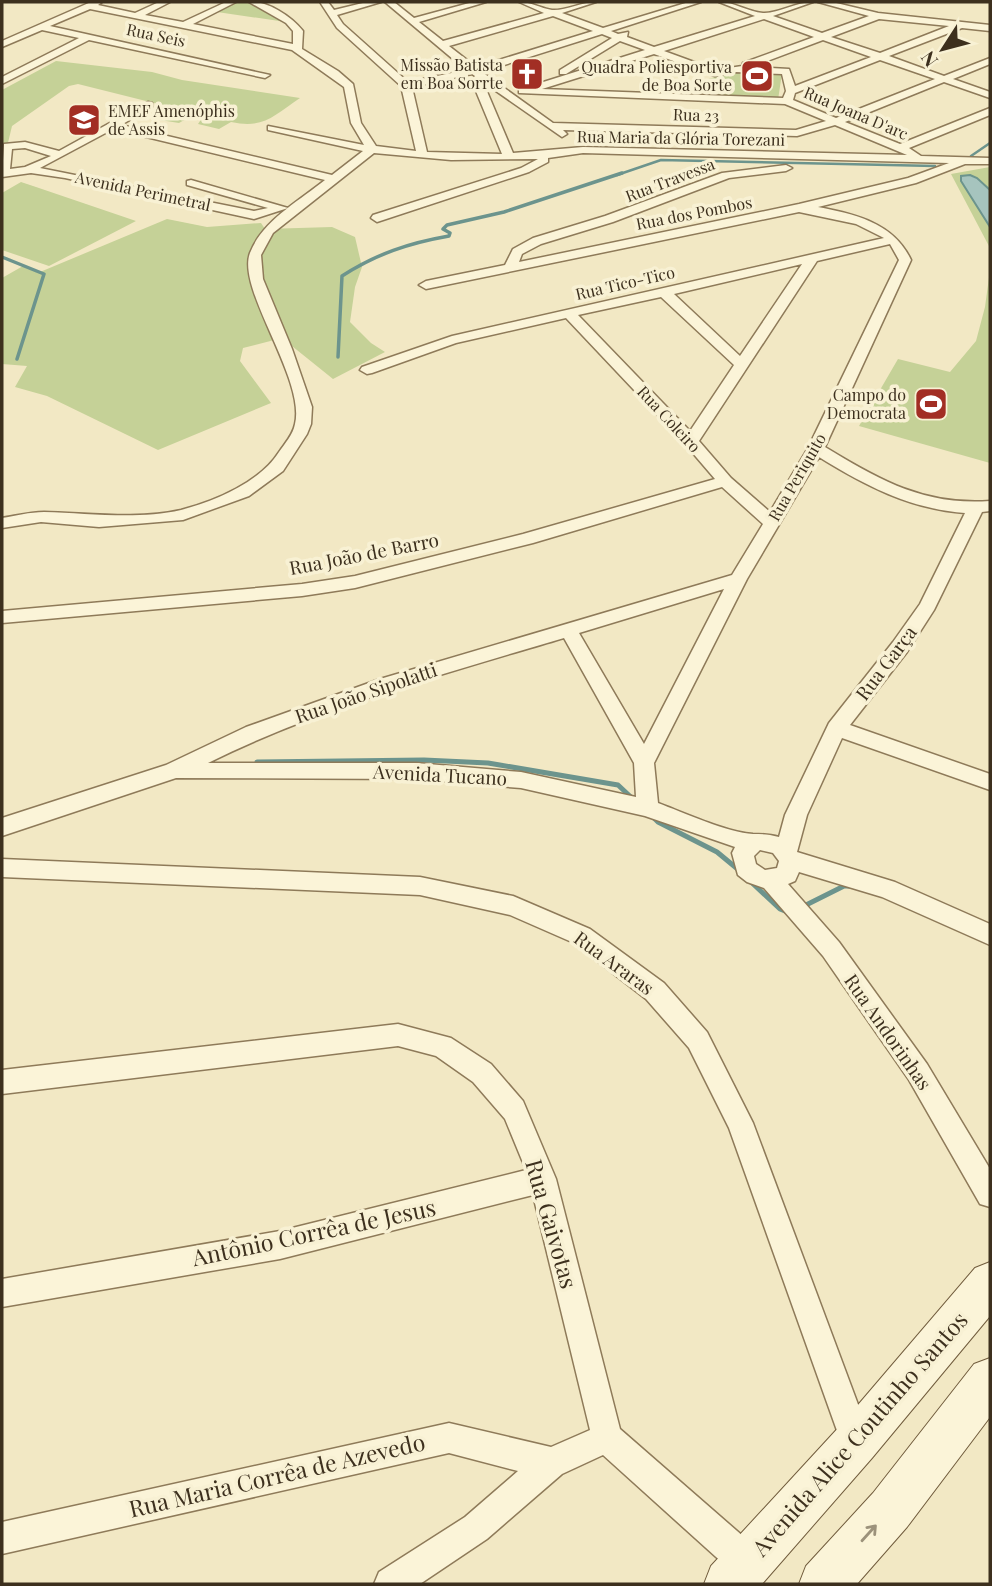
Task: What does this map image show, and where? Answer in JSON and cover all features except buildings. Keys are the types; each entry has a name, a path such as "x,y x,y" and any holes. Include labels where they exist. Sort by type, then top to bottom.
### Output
{"main road":[{"name":"Avenida Alice Coutinho Santos","path":"739,1573 856,1442 990,1283"},
{"path":"824,1584 890,1510 990,1380"}],"street":[{"path":"3,42 98,2"},
{"path":"135,16 166,2"},
{"path":"183,26 232,2"},
{"path":"253,2 293,24 298,34 296,48"},
{"path":"377,2 327,6 340,26 406,85 422,153"},
{"path":"389,2 477,73 583,150"},
{"path":"411,21 482,2"},
{"path":"523,2 655,52 708,84 735,69 878,16"},
{"path":"441,45 592,2"},
{"path":"537,87 660,13 668,2"},
{"path":"406,85 477,73 600,31 697,2"},
{"path":"723,2 825,35 990,95"},
{"path":"510,96 809,2"},
{"path":"822,2 878,16 990,28"},
{"path":"858,4 990,22"},
{"path":"88,6 296,48 349,86 355,123 372,149"},
{"path":"735,69 786,71 789,96 964,24"},
{"name":"Rua Seis","path":"41,27 265,75"},
{"path":"4,78 88,37"},
{"name":"Rua 23","path":"552,126 797,133 837,121 990,61"},
{"path":"477,73 478,85 509,157"},
{"name":"Rua Joana D'arc","path":"523,91 708,84 789,96 837,121 924,159"},
{"path":"21,171 60,155 148,105"},
{"path":"900,148 990,111"},
{"path":"114,126 333,179"},
{"name":"Rua Maria da Glória Torezani","path":"272,128 372,149 509,157 548,156 583,150 990,161"},
{"path":"4,174 4,156 8,146 25,145 60,155"},
{"name":"Avenida Perimetral","path":"2,523 41,517 99,522 183,515 243,492 277,468 299,434 303,424 304,407 285,349 256,279 254,262 261,241 287,209 372,149"},
{"path":"377,218 525,170 548,156"},
{"name":"Rua dos Pombos","path":"426,285 799,208 939,172 965,161"},
{"name":"Rua Travessa","path":"511,266 517,252 537,241 609,219 726,175 778,168 939,172"},
{"name":"Avenida Perimetral","path":"4,174 21,171 65,174 254,215 287,209"},
{"name":"Avenida Perimetral","path":"191,183 287,209"},
{"path":"799,208 851,216 893,240"},
{"name":"Rua Tico-Tico","path":"367,370 427,347 893,240"},
{"name":"Rua Periquito","path":"644,763 738,579 816,448 905,260 903,249 893,240"},
{"path":"691,441 812,259"},
{"path":"664,292 742,365"},
{"name":"Rua Coleiro","path":"569,314 691,441 725,481 771,522"},
{"path":"816,448 855,473 892,491 936,503 983,508"},
{"name":"Rua João de Barro","path":"2,617 302,590 355,582 527,540 725,481"},
{"name":"Rua Garça","path":"788,856 796,815 836,728 900,647 928,606 983,508"},
{"name":"Rua João Sipolatti","path":"2,827 173,771 265,728 387,684 738,579"},
{"path":"568,629 644,763 648,808"},
{"path":"836,728 990,782"},
{"name":"Avenida Tucano","path":"173,771 416,771 521,780 648,808 700,828 758,842"},
{"name":"Rua Garça","path":"758,842 796,815"},
{"name":"Avenida Tucano","path":"700,828 746,868"},
{"path":"788,856 787,874 771,880 753,875 746,868 743,853 758,842 771,842 788,856 887,889 990,935"},
{"name":"Rua Araras","path":"2,868 420,886 513,906 582,936 655,991 698,1041 740,1123 856,1442"},
{"name":"Rua Andorinhas","path":"771,880 831,949 918,1072 990,1194"},
{"name":"Rua Gaivotas","path":"2,1082 398,1035 442,1046 482,1073 514,1110 543,1179 607,1438"},
{"name":"Antônio Corrêa de Jesus","path":"2,1293 280,1245 543,1179"},
{"name":"Rua Maria Corrêa de Azevedo","path":"2,1538 449,1438 551,1463"},
{"path":"391,1584 476,1528 551,1463 607,1438 739,1573"}],"green space":[{"path":"235,2 247,2 286,22 217,12"},
{"path":"56,61 152,72 182,80 300,98 268,119 252,124 231,122 219,129 198,124 202,118 193,115 179,123 154,119 170,107 78,84 69,86 12,126 2,168 2,90"},
{"path":"732,71 782,73 778,100 712,97 709,79"},
{"path":"990,167 990,248 951,174"},
{"path":"21,182 136,221 49,266 2,250 2,193"},
{"path":"167,219 207,227 261,223 265,229 332,227 355,237 362,267 355,287 350,322 371,343 385,352 333,379 282,338 243,348 240,361 271,403 158,450 47,396 15,387 27,366 2,364 2,278 23,266 40,272"},
{"name":"Campo do Democrata","path":"990,270 990,463 859,426 898,359 950,372 976,341 985,307"}],"water":[{"path":"970,175 990,190 990,227 961,181 961,176"}],"waterway":[{"path":"971,156 990,143"},
{"path":"617,175 661,160 935,166"},
{"path":"338,357 342,276 393,250 449,236 450,233 443,229 447,225 504,212 622,173"},
{"path":"2,257 44,274 17,359"},
{"path":"257,762 424,760 488,763 618,785 634,800"},
{"path":"652,816 658,822 717,852 740,871"},
{"path":"750,881 780,909 790,913"},
{"path":"802,907 844,886 851,886"}],"place":[{"name":"Missão Batista em Boa Sorrte","path":"527,74"},
{"name":"Quadra Poliesportiva de Boa Sorte","path":"757,76"},
{"name":"EMEF Amenóphis de Assis","path":"84,120"},
{"name":"Campo do Democrata","path":"931,404"}]}
